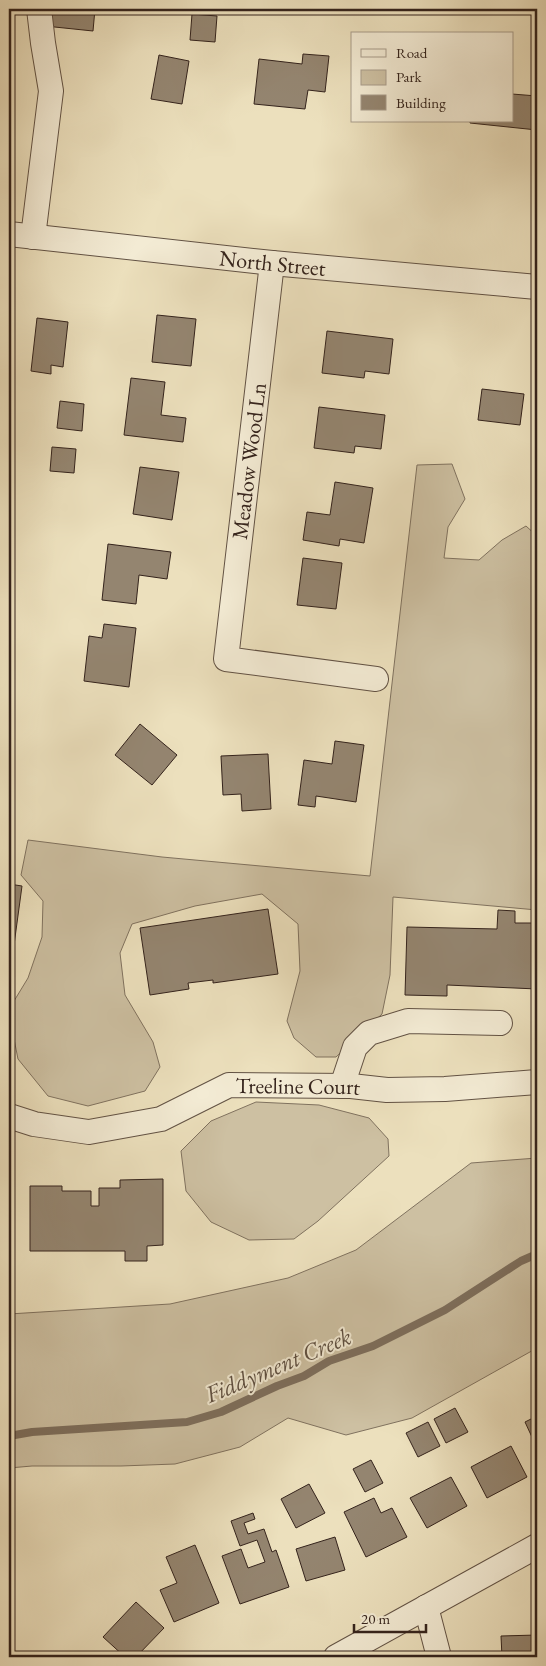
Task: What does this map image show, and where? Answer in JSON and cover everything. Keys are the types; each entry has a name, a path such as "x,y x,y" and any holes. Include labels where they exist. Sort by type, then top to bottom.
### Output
{"street":[{"path":"33,237 52,91 39,9"},
{"name":"North Street","path":"9,234 272,263 537,287"},
{"name":"Meadow Wood Ln","path":"272,263 226,659 376,679"},
{"path":"342,1086 355,1047 368,1033 408,1021 500,1023"},
{"name":"Treeline Court","path":"9,1116 34,1124 89,1132 161,1119 229,1085 342,1086 387,1090 445,1089 537,1082"},
{"path":"336,1657 537,1546"},
{"path":"426,1607 439,1657"}],"green space":[{"path":"452,464 465,499 448,527 444,558 479,560 502,540 526,526 537,536 537,910 393,897 390,975 382,1014 336,1057 316,1057 294,1038 287,1021 300,971 298,924 262,894 195,906 132,924 120,953 125,995 153,1042 160,1067 145,1091 88,1106 48,1096 18,1059 11,1024 14,1001 28,978 42,937 43,901 21,875 28,840 162,857 370,876 417,465"},
{"path":"256,1102 319,1105 369,1118 388,1139 389,1156 318,1221 294,1239 249,1240 211,1222 186,1191 181,1151 211,1121"},
{"path":"537,1158 537,1348 412,1418 346,1435 288,1418 240,1447 175,1464 9,1468 9,1314 170,1304 288,1278 356,1250 471,1163"}],"building":[{"path":"46,9 95,9 93,31 45,26"},
{"path":"192,14 217,16 215,42 190,40"},
{"path":"303,54 329,56 325,92 308,90 305,109 254,104 259,59 302,64"},
{"path":"159,55 189,61 182,104 151,99"},
{"path":"514,94 537,96 537,130 470,123 514,122"},
{"path":"157,315 196,319 191,366 152,362"},
{"path":"37,318 68,322 63,367 51,365 51,374 31,371"},
{"path":"327,331 393,339 389,374 365,371 364,378 322,373"},
{"path":"131,378 165,382 161,415 186,418 183,442 124,435"},
{"path":"482,389 524,394 520,425 478,420"},
{"path":"60,401 84,404 82,431 57,428"},
{"path":"319,407 385,415 381,449 355,446 354,453 314,448"},
{"path":"52,447 76,449 74,473 50,471"},
{"path":"140,467 179,472 172,520 133,514"},
{"path":"335,482 373,488 364,543 340,539 339,546 303,540 307,512 330,515"},
{"path":"108,544 171,552 167,579 139,575 136,604 102,600"},
{"path":"303,558 342,563 336,609 297,605"},
{"path":"104,624 136,628 129,687 84,681 89,636 102,638"},
{"path":"140,724 177,755 152,785 115,755"},
{"path":"335,741 364,745 356,802 316,796 315,807 298,805 304,760 332,764"},
{"path":"268,754 271,809 242,811 241,794 223,795 221,756"},
{"path":"9,884 22,886 14,945 9,944"},
{"path":"268,909 278,974 213,983 213,980 188,983 189,989 150,995 140,928"},
{"path":"498,910 515,911 515,923 537,923 537,989 447,985 447,996 405,995 407,927 497,929"},
{"path":"163,1179 163,1245 147,1246 147,1261 125,1261 125,1251 30,1251 30,1186 62,1186 62,1191 91,1191 91,1206 99,1206 99,1188 120,1188 120,1180"},
{"path":"455,1408 468,1432 446,1443 434,1419"},
{"path":"537,1416 537,1448 525,1422"},
{"path":"428,1422 440,1446 418,1457 406,1433"},
{"path":"511,1446 527,1477 487,1498 471,1467"},
{"path":"371,1460 383,1483 365,1492 353,1469"},
{"path":"451,1477 467,1506 427,1528 410,1498"},
{"path":"309,1484 325,1513 296,1528 281,1499"},
{"path":"374,1498 381,1513 392,1508 407,1537 366,1557 344,1512"},
{"path":"253,1513 255,1519 244,1523 248,1534 264,1529 272,1552 276,1550 289,1587 240,1604 222,1556 241,1549 248,1568 265,1562 257,1540 240,1546 231,1521"},
{"path":"335,1537 345,1570 306,1581 296,1549"},
{"path":"195,1545 219,1603 174,1622 160,1590 177,1583 166,1557"},
{"path":"136,1602 164,1628 136,1657 125,1657 103,1637"},
{"path":"537,1635 537,1657 502,1657 501,1636"}],"waterway":[{"name":"Fiddyment Creek","path":"9,1436 32,1432 187,1422 221,1412 277,1386 304,1376 329,1361 373,1346 445,1310 521,1261 537,1254"}]}
